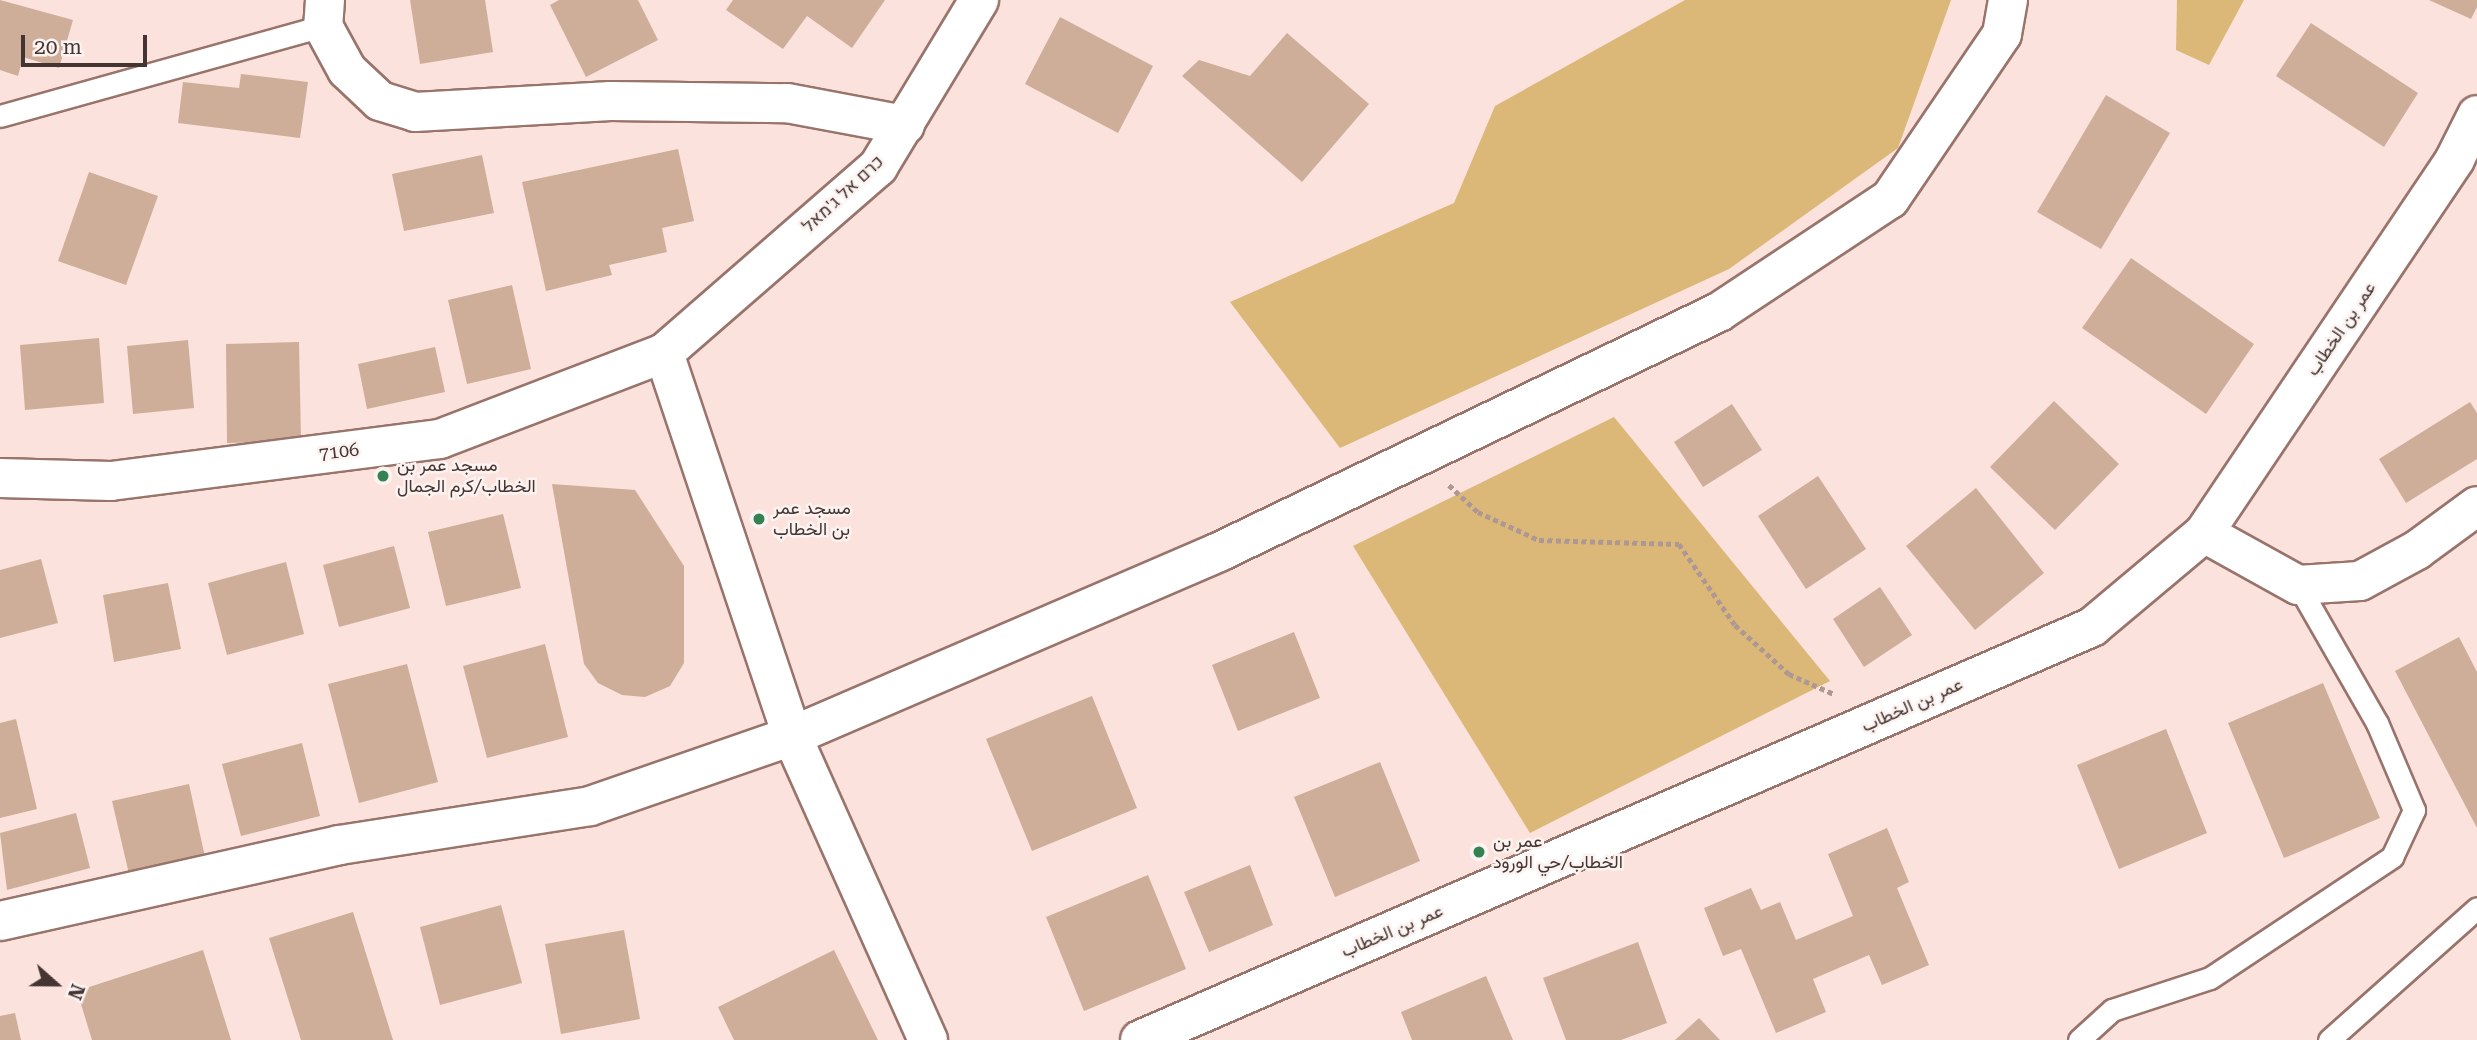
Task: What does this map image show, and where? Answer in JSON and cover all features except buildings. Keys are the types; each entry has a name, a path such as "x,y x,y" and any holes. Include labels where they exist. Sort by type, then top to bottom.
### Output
{"street":[{"name":"כרם אל ג'מאל","path":"664,353 877,167 979,0"},
{"path":"0,921 339,845 590,806 792,736 1219,552 1719,312 1890,199 2002,34 2008,0"},
{"path":"324,13 346,70 380,101 415,113 611,101 787,103 905,125"},
{"name":"عمر بن الخطاب","path":"1140,1040 2092,626 2204,533 2466,164 2477,115"},
{"path":"664,353 792,736 928,1040"},
{"name":"7106","path":"0,478 111,481 439,439 664,353"},
{"path":"2204,533 2298,585 2360,581 2417,550 2477,506"}],"lane":[{"path":"0,116 324,13"},
{"path":"2079,1040 2112,1010 2210,978 2392,858 2414,810 2377,723 2298,585"},
{"path":"2329,1040 2477,908"}],"path":[{"path":"1418,456 1478,512 1539,540 1679,544 1735,625 1789,674 1886,717"}],"shaded area":[{"path":"1685,0 1951,0 1898,148 1729,269 1340,448 1230,302 1454,203 1495,106"},
{"path":"2177,0 2244,0 2209,65 2176,50"},
{"path":"1614,417 1830,681 1530,833 1353,546"}],"place":[{"name":"مسجد عمر بن الخطاب/كرم الجمال","path":"383,476"},
{"name":"مسجد عمر بن الخطاب","path":"759,519"},
{"name":"عمر بن الخطاب/حي الورود","path":"1479,852"}]}
